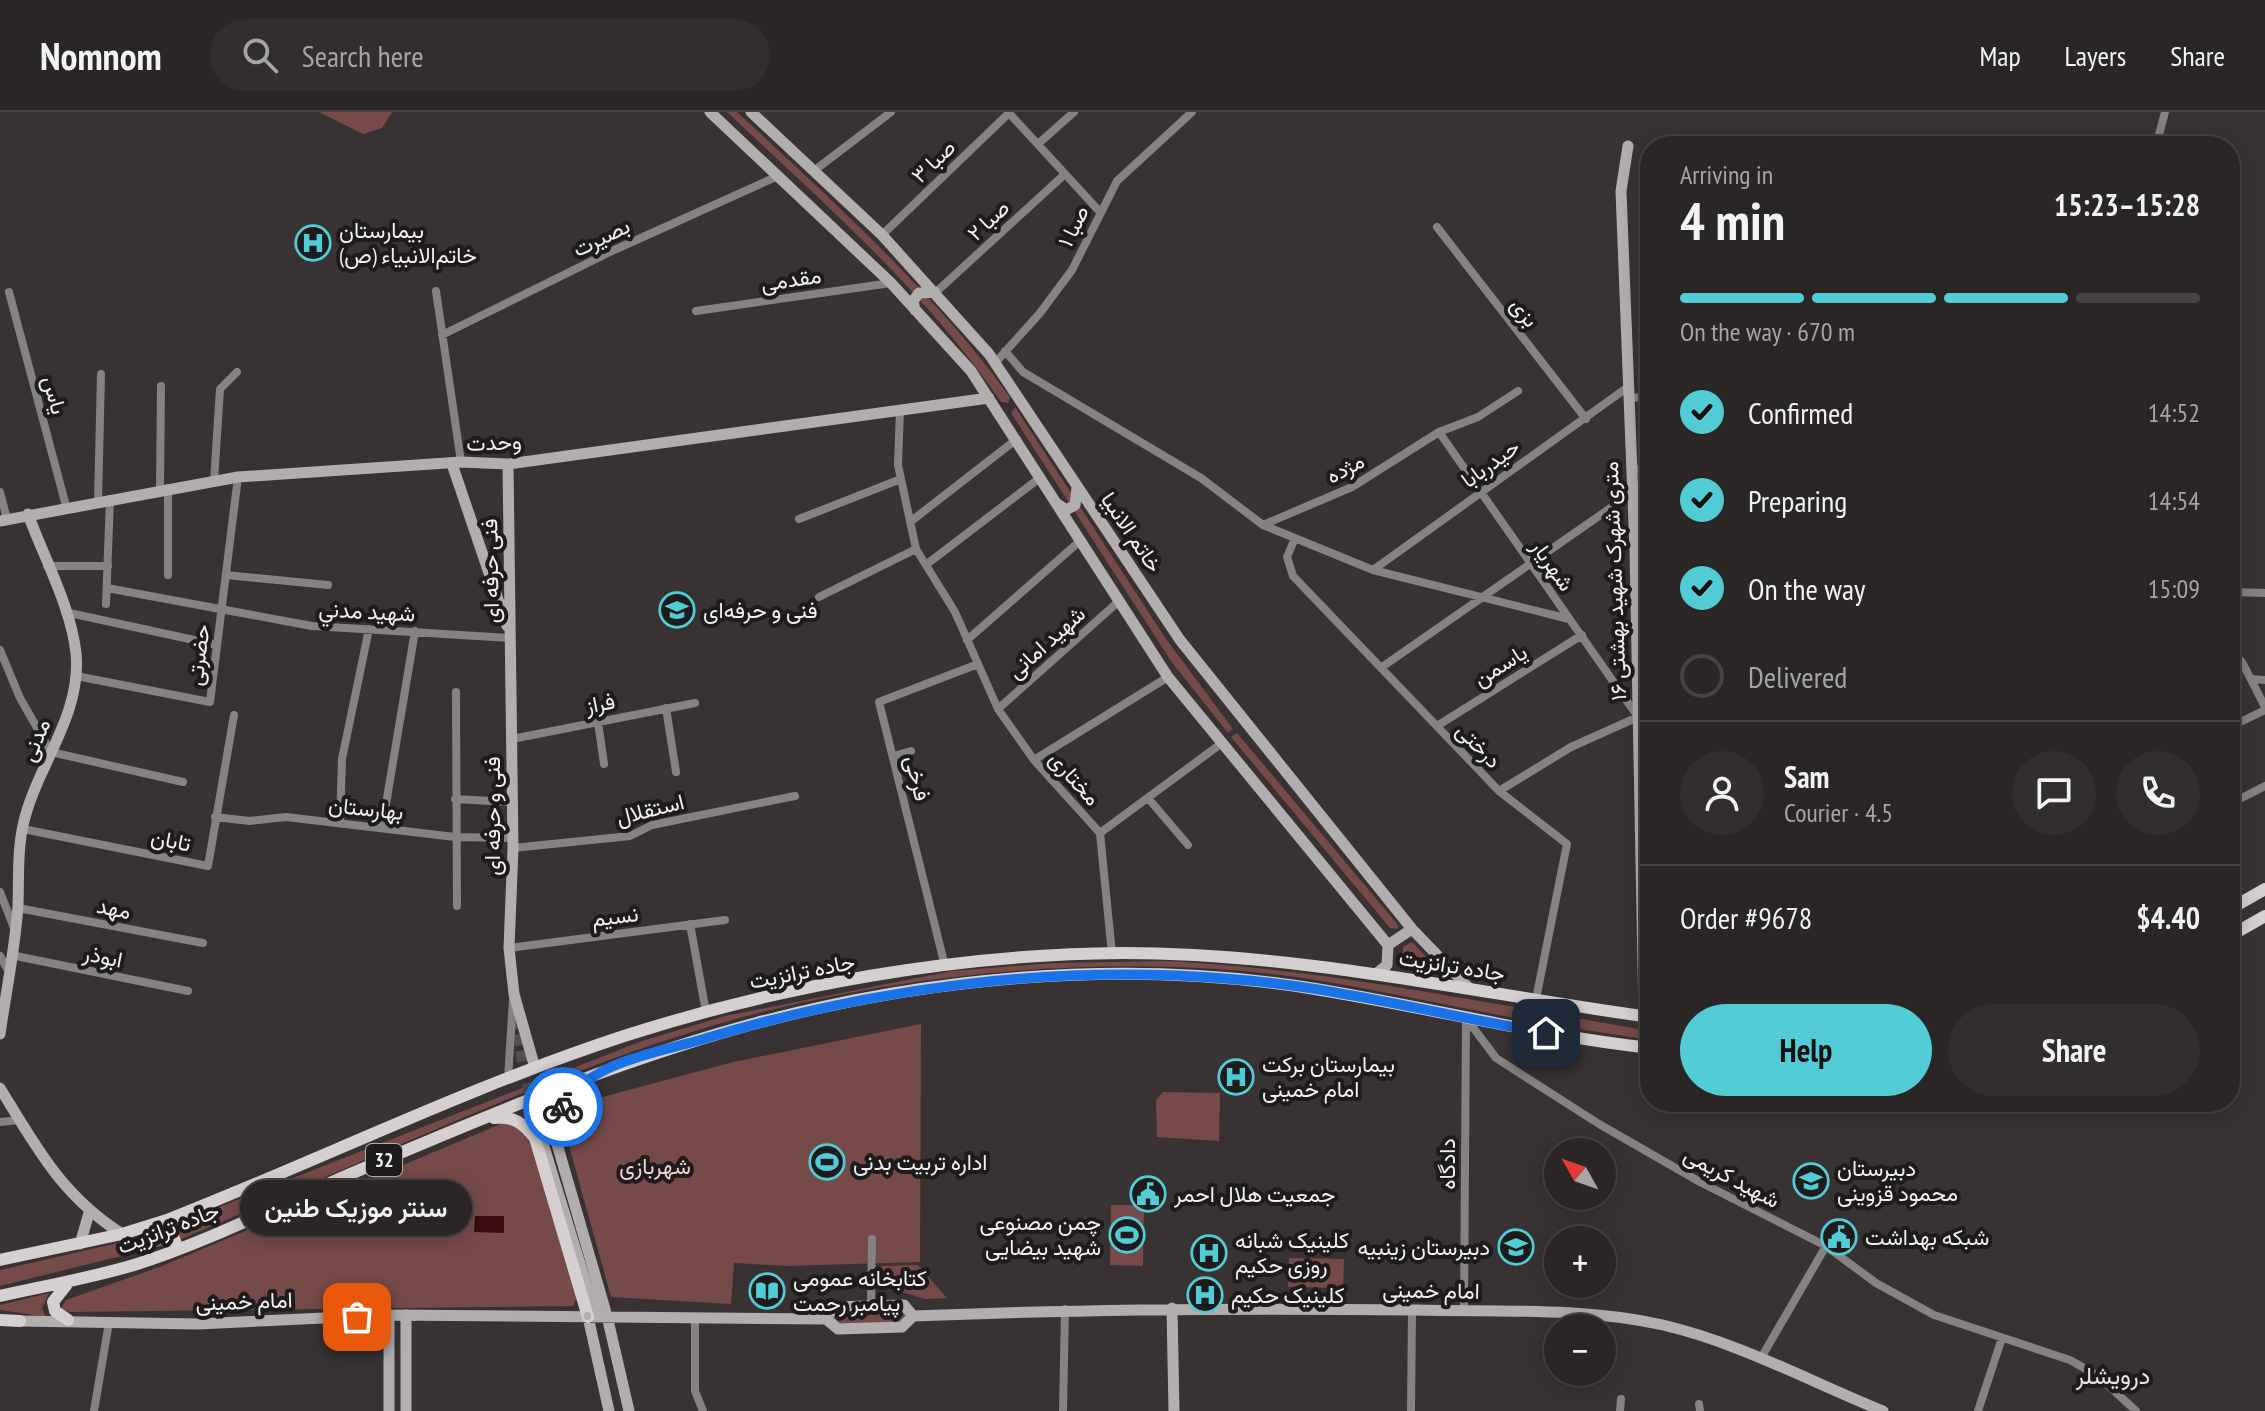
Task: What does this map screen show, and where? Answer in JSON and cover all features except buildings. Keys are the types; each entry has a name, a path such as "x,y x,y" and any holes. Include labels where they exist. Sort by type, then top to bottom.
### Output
{"main road":[{"path":"710,112 891,283 971,371 1168,677 1388,945 1387,965 1377,973"},
{"name":"خاتم الانبیا","path":"751,112 882,235 995,363 1180,640 1412,929 1468,987"},
{"name":"۱۶ متری شهرک شهيد بهشتی","path":"1628,146 1621,191 1636,621 1640,658"},
{"path":"915,310 913,301 919,293 935,293"},
{"name":"وحدت","path":"4,520 66,506 238,477 457,463 508,464 989,398"},
{"name":"فنی حرفه ای","path":"457,463 511,638"},
{"name":"فنی حرفه ای","path":"508,464 511,638"},
{"path":"1056,502 1071,509 1078,501 1077,487"},
{"name":"مدنی","path":"0,1031 9,972 6,956 18,908 23,829 51,752 64,726 76,676 76,651 28,514"},
{"name":"فنی و حرفه ای","path":"511,638 513,843 509,948 514,994"},
{"name":"۱۶ متری شهرک شهيد بهشتی","path":"1640,709 1640,753"},
{"path":"2240,903 2265,889"},
{"path":"2240,930 2265,916"},
{"path":"1388,945 1412,929"},
{"name":"جاده ترانزیت","path":"0,1260 122,1234 167,1220 535,1068 706,1012 798,989 945,966 1008,958 1112,954 1242,958 1377,973 1640,1015"},
{"name":"جاده ترانزیت","path":"0,1296 68,1282 178,1249 479,1120 593,1075 746,1026 868,999 1006,979 1148,974 1233,979 1304,988 1640,1046"},
{"path":"514,994 535,1068"},
{"path":"593,1075 567,1099 557,1117 556,1130 597,1316 609,1411"},
{"path":"0,1088 55,1175 89,1213 122,1234"},
{"path":"479,1120 508,1117 518,1121 535,1138 629,1411"},
{"path":"538,1127 597,1316"},
{"path":"80,1244 89,1213"},
{"path":"167,1220 178,1249"},
{"path":"68,1282 53,1302 55,1311 68,1320"},
{"path":"904,1305 913,1316 902,1327 838,1329 826,1319 834,1307 904,1305"},
{"path":"1172,1308 1174,1411"},
{"name":"امام خمینی","path":"913,1316 1172,1308 1614,1315 1666,1326 1761,1358 1883,1411"},
{"path":"389,1315 389,1411"},
{"name":"امام خمینی","path":"0,1320 198,1324 389,1315 826,1319"},
{"path":"406,1315 406,1411"}],"street":[{"path":"815,170 891,112"},
{"path":"1038,144 1074,112"},
{"name":"صبا ۱","path":"995,363 1040,313 1072,270 1117,181 1192,112"},
{"path":"2159,136 2165,112"},
{"path":"1008,113 1100,212"},
{"name":"صبا ۳","path":"882,235 1008,113"},
{"name":"صبا ۲","path":"935,293 1065,174"},
{"name":"بصيرت","path":"442,335 612,251 778,176"},
{"name":"بزی","path":"1437,227 1586,419"},
{"name":"مقدمی","path":"696,311 891,283"},
{"name":"فنی حرفه ای","path":"436,291 457,463"},
{"name":"یاس","path":"9,292 66,506"},
{"path":"1005,351 1023,372 1201,478 1263,525 1373,570 1569,619"},
{"path":"214,481 220,389 237,372"},
{"path":"101,374 108,566 106,604"},
{"path":"161,386 168,575"},
{"name":"مژده","path":"1263,525 1352,487 1439,432 1478,417 1518,391"},
{"path":"1628,392 1640,395"},
{"name":"حیدربابا","path":"1373,570 1628,392"},
{"name":"مختاری","path":"900,409 898,465 916,549 967,640 998,709 1034,760 1100,833 1112,954"},
{"name":"شهریار","path":"1439,432 1638,717"},
{"path":"910,522 1017,439"},
{"path":"1631,469 1640,469"},
{"name":"حضرتی","path":"76,676 210,702 238,477"},
{"path":"927,564 1041,477"},
{"path":"799,519 901,479"},
{"path":"0,492 4,520"},
{"path":"1382,667 1632,493"},
{"name":"درختی","path":"1295,538 1287,557 1293,576 1499,791 1567,844 1536,999"},
{"path":"967,640 1080,541"},
{"path":"819,597 916,549"},
{"path":"1635,549 1640,549"},
{"path":"47,566 108,566"},
{"path":"226,575 328,585"},
{"name":"شهيد مدني","path":"107,588 312,626 511,638"},
{"path":"2240,592 2265,593"},
{"name":"شهید امانی","path":"998,709 1118,602"},
{"path":"64,612 217,645"},
{"path":"340,823 342,759 369,629"},
{"path":"382,828 415,631"},
{"name":"یاسمن","path":"1437,726 1582,635"},
{"path":"0,650 20,698 51,752 183,782"},
{"path":"2240,722 2265,708 2242,662"},
{"name":"فرخی","path":"945,966 879,702 978,664"},
{"path":"1034,760 1168,677"},
{"path":"2252,679 2265,680"},
{"path":"456,692 457,906"},
{"name":"فراز","path":"512,739 695,703"},
{"path":"666,708 676,772"},
{"name":"تابان","path":"23,829 208,866 234,715"},
{"path":"1499,791 1571,747 1638,717"},
{"path":"598,722 604,764"},
{"path":"1100,833 1222,743"},
{"path":"894,756 911,751"},
{"path":"2240,799 2265,786"},
{"name":"استقلال","path":"513,843 630,836 652,825 795,796"},
{"path":"1148,798 1188,845"},
{"path":"455,799 512,802"},
{"name":"بهارستان","path":"215,817 250,821 286,817 513,843"},
{"path":"0,892 15,929"},
{"name":"مهد","path":"18,908 203,943"},
{"name":"نسيم","path":"509,948 725,920"},
{"path":"690,924 706,1012"},
{"name":"ابوذر","path":"6,956 188,991"},
{"path":"508,1079 514,994"},
{"name":"شهید کریمی","path":"1466,1018 1496,1058 1535,1085 1674,1167 1826,1246 1876,1283 1934,1315 2070,1360 2098,1376 2136,1411"},
{"name":"دادگاه","path":"1464,1311 1466,1018"},
{"path":"0,1122 20,1120"},
{"path":"871,1306 872,1239"},
{"path":"1761,1358 1826,1246"},
{"path":"1063,1411 1065,1309"},
{"path":"1411,1411 1412,1310"},
{"path":"695,1317 695,1391 703,1411"},
{"path":"94,1411 109,1322"},
{"path":"1978,1411 2002,1338"},
{"path":"1620,1411 1621,1399"}],"green space":[{"path":"319,112 392,112 382,128 363,134"},
{"path":"727,112 737,112 915,284 980,358 1010,397 1008,403 1001,402 971,361 906,285 836,214"},
{"path":"1015,407 1166,639 1233,729 1228,733 1171,661 1011,413"},
{"path":"1237,733 1398,925 1398,929 1390,928 1231,737"},
{"path":"1412,942 1431,962 1403,959 1403,947"},
{"path":"1170,961 1291,972 1411,989 1640,1029 1640,1038 1518,1019 1340,984 1243,971 1102,967 956,977 812,1000 676,1037 488,1107 181,1239 176,1224 642,1041 725,1016 952,971 1055,963"},
{"name":"شهربازی","path":"921,1024 920,1262 787,1266 734,1263 731,1304 611,1297 566,1135 573,1105 733,1062"},
{"path":"1163,1092 1220,1093 1219,1141 1157,1137 1156,1100"},
{"path":"503,1123 514,1124 532,1142 577,1296 573,1306 69,1312 61,1308 66,1300 162,1266"},
{"name":"چمن مصنوعی شهید بیضایی","path":"1111,1205 1144,1205 1143,1266 1110,1265"},
{"path":"170,1233 170,1244 0,1286 0,1270"},
{"path":"1289,1258 1344,1259 1343,1288 1288,1287"},
{"path":"918,1265 947,1298 925,1299 876,1284 881,1266"},
{"path":"49,1293 42,1308 46,1317 0,1310 0,1305"},
{"path":"903,1308 910,1316 901,1325 832,1324 830,1312"}],"shaded area":[{"path":"475,1216 504,1216 504,1233 474,1232"}],"tunnel":[{"path":"517,1018 523,1067 538,1127"}],"way so far":[{"path":"357,1317 607,1316 557,1144 557,1117 563,1107"}],"place":[{"name":"بیمارستان خاتم‌الانبیاء (ص)","path":"313,243"},
{"name":"فنی و حرفه‌ای","path":"677,610"},
{"name":"بیمارستان برکت امام خمینی","path":"1236,1077"},
{"name":"اداره تربیت بدنی","path":"827,1162"},
{"name":"دبیرستان محمود قزوینی","path":"1811,1181"},
{"name":"جمعیت هلال احمر","path":"1148,1194"},
{"name":"چمن مصنوعی شهید بیضایی","path":"1127,1235"},
{"name":"شبکه بهداشت","path":"1839,1237"},
{"name":"دبیرستان زینبیه","path":"1516,1247"},
{"name":"کلینیک شبانه روزی حکیم","path":"1209,1253"},
{"name":"کتابخانه عمومی پیامبر رحمت","path":"767,1291"},
{"name":"کلینیک حکیم","path":"1205,1295"},
{"name":"سنتر موزیک طنین","path":"357,1317"}],"district":[{"name":"درویشلر","path":"2113,1375"}],"route":[{"path":"563,1107 567,1099 593,1075 746,1026 868,999 1006,979 1106,974 1233,979 1304,988 1546,1033"}]}
